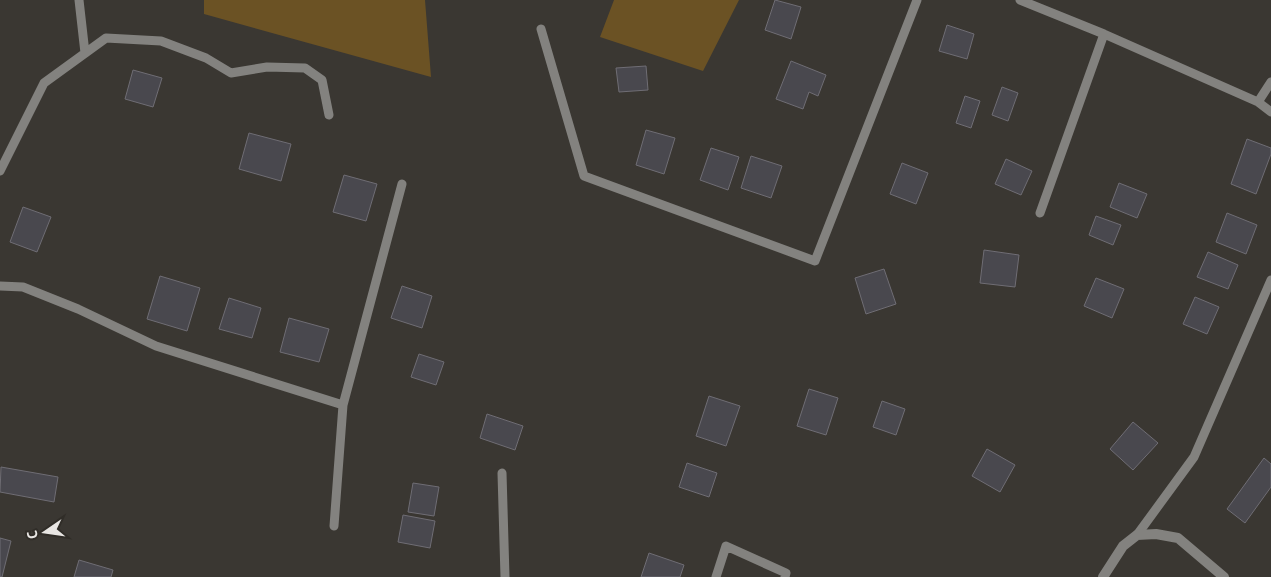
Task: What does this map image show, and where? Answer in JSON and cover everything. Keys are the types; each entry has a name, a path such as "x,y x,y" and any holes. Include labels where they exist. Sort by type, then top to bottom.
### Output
{"street":[{"path":"1103,577 1123,546 1137,535 1156,534 1178,538 1224,577"}],"lane":[{"path":"79,0 85,53"},
{"path":"541,28 584,176 815,261 917,0"},
{"path":"1020,0 1104,34 1258,102 1271,112"},
{"path":"1040,212 1104,34"},
{"path":"0,171 44,83 106,38 161,41 206,58 231,73 267,67 305,68 322,80 329,115"},
{"path":"1258,102 1271,82"},
{"path":"334,526 343,405 402,184"},
{"path":"1137,535 1194,457 1271,280"},
{"path":"0,286 24,287 78,309 156,346 343,405"},
{"path":"502,473 505,577"},
{"path":"716,577 726,546 786,572 785,577"}],"shaded area":[{"path":"204,0 425,0 431,77 204,14"},
{"path":"614,0 739,0 703,71 600,37"}],"building":[{"path":"775,0 801,7 791,39 765,30"},
{"path":"947,25 974,34 967,59 939,51"},
{"path":"791,61 826,75 818,96 809,92 803,109 776,99"},
{"path":"646,66 648,90 619,92 616,68"},
{"path":"133,70 162,78 153,107 125,99"},
{"path":"1002,87 1018,93 1008,121 992,115"},
{"path":"965,96 980,101 971,128 956,123"},
{"path":"646,130 675,138 664,174 636,165"},
{"path":"249,133 291,144 281,181 239,169"},
{"path":"1247,139 1271,148 1271,154 1256,194 1231,184"},
{"path":"711,148 739,157 728,190 700,180"},
{"path":"751,156 782,166 771,198 741,188"},
{"path":"1006,159 1032,171 1021,195 995,184"},
{"path":"902,163 928,173 916,204 890,194"},
{"path":"344,175 377,184 366,221 333,212"},
{"path":"1119,183 1147,194 1137,218 1110,207"},
{"path":"23,207 51,217 37,252 10,242"},
{"path":"1227,213 1257,225 1246,254 1216,242"},
{"path":"1096,216 1121,225 1113,245 1089,235"},
{"path":"984,250 1019,255 1015,287 980,283"},
{"path":"1208,252 1238,265 1228,289 1197,277"},
{"path":"884,269 896,304 866,314 855,278"},
{"path":"160,276 200,288 187,331 147,319"},
{"path":"1096,278 1124,289 1112,318 1084,306"},
{"path":"402,286 432,296 422,328 391,318"},
{"path":"1195,297 1219,307 1207,334 1183,324"},
{"path":"229,298 261,308 252,338 219,329"},
{"path":"289,318 329,329 319,362 280,352"},
{"path":"419,354 444,362 436,385 411,377"},
{"path":"809,389 838,398 826,435 797,426"},
{"path":"709,396 740,406 726,446 696,436"},
{"path":"882,401 905,409 896,435 873,427"},
{"path":"487,414 523,426 515,450 480,438"},
{"path":"1133,422 1158,443 1133,470 1110,449"},
{"path":"987,449 1015,465 1000,492 972,476"},
{"path":"1264,458 1271,464 1271,487 1245,523 1227,509"},
{"path":"687,463 717,473 709,497 679,487"},
{"path":"1,467 58,477 54,502 0,492"},
{"path":"413,483 439,487 434,516 408,512"},
{"path":"403,515 435,521 430,548 398,542"},
{"path":"0,538 11,541 2,577 0,577"},
{"path":"649,553 684,565 680,577 641,577"},
{"path":"79,560 113,570 111,577 74,577"}]}
